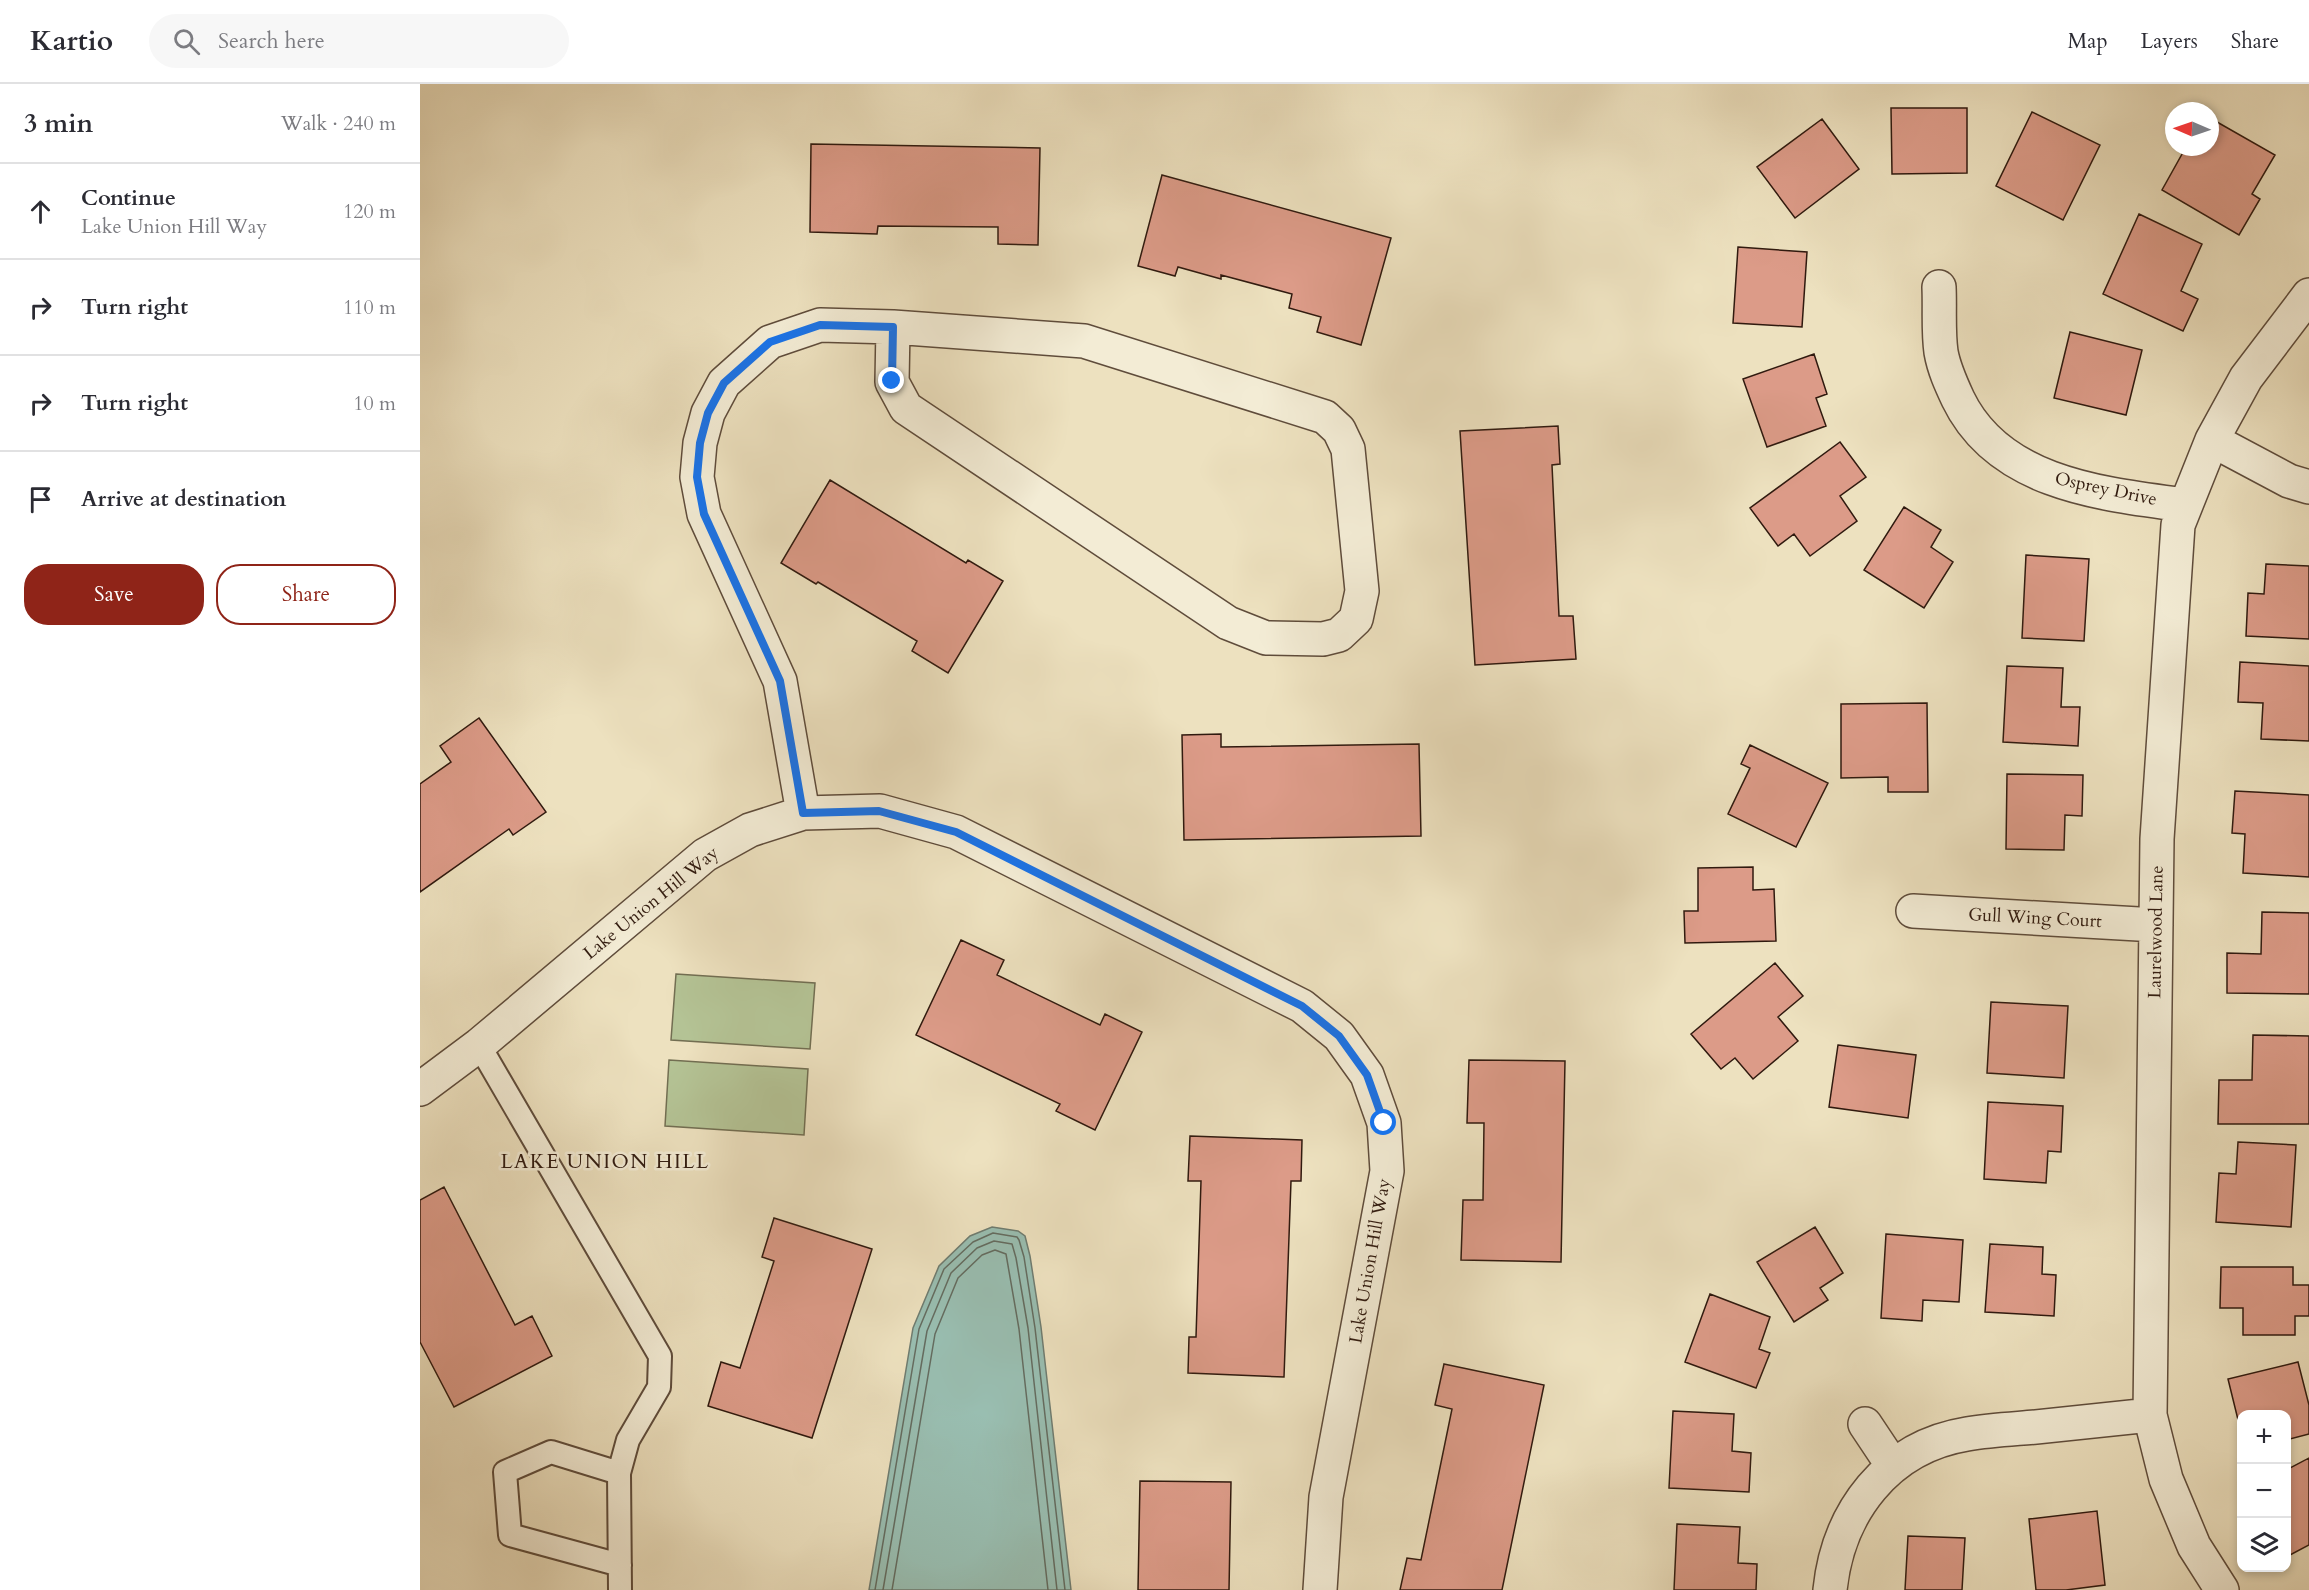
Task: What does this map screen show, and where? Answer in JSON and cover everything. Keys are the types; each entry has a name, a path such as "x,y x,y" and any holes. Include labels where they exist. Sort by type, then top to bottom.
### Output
{"street":[{"name":"Osprey Drive","path":"1939,287 1941,352 1948,378 1966,415 1993,446 2024,468 2063,483 2123,497 2185,505"},
{"name":"Laurelwood Lane","path":"2222,1590 2194,1546 2166,1479 2150,1415 2157,839 2178,525 2212,440 2246,378 2309,295"},
{"path":"803,813 780,681 704,514 697,477 700,443 708,413 724,383 770,342 820,325 893,327 1084,341 1325,417 1339,430 1348,449 1362,591 1356,619 1339,635 1323,639 1266,638 1228,623 906,408 892,381 893,327"},
{"path":"2212,440 2289,481 2309,487"},
{"name":"Lake Union Hill Way","path":"420,1089 479,1045 705,855 750,830 803,813 879,811 956,832 1302,1006 1339,1036 1367,1075 1384,1123 1387,1171 1326,1497 1320,1590"},
{"name":"Gull Wing Court","path":"1913,911 2156,926"},
{"path":"1830,1590 1835,1554 1848,1520 1868,1489 1893,1466 1930,1444 1966,1434 2150,1415"},
{"path":"1865,1424 1893,1466"}],"lane":[{"path":"479,1045 660,1356 659,1387 628,1440 619,1473 620,1590"},
{"path":"619,1473 551,1452 505,1472 510,1535 620,1565"}],"green space":[{"path":"676,974 815,983 810,1049 671,1040"},
{"path":"669,1060 808,1069 804,1135 665,1126"}],"water":[{"path":"992,1227 1018,1231 1025,1236 1030,1256 1041,1327 1071,1590 869,1590 913,1328 939,1266 970,1236"}],"building":[{"path":"1891,108 1967,108 1967,173 1892,174"},
{"path":"2032,112 2100,145 2063,220 1996,186"},
{"path":"1822,119 1859,169 1795,218 1757,167"},
{"path":"2219,123 2275,155 2252,194 2260,199 2239,235 2162,190 2181,156 2219,156"},
{"path":"811,144 1040,148 1038,245 998,244 998,227 878,226 877,234 810,232"},
{"path":"1162,175 1391,238 1361,345 1317,332 1321,317 1289,308 1292,294 1221,275 1221,279 1178,267 1175,276 1138,266"},
{"path":"2139,214 2202,244 2181,291 2198,299 2183,331 2103,294"},
{"path":"1738,247 1807,252 1802,327 1733,323"},
{"path":"2070,332 2142,350 2126,415 2054,398"},
{"path":"1814,354 1827,394 1816,398 1826,426 1767,447 1743,379"},
{"path":"1558,426 1560,464 1552,465 1559,616 1573,616 1576,659 1475,665 1460,431"},
{"path":"1840,442 1866,477 1840,496 1857,521 1810,556 1794,534 1778,546 1750,508"},
{"path":"830,480 966,563 968,560 1003,581 948,673 912,651 917,641 818,582 816,584 781,563"},
{"path":"1904,507 1941,530 1931,547 1953,562 1924,608 1864,570"},
{"path":"2026,555 2089,559 2084,641 2022,638"},
{"path":"2266,564 2309,566 2309,639 2246,636 2248,593 2264,594"},
{"path":"2240,662 2309,666 2309,741 2261,739 2263,703 2238,702"},
{"path":"2007,666 2063,668 2061,707 2080,707 2078,746 2003,742"},
{"path":"1927,703 1928,792 1888,792 1888,777 1841,778 1841,704"},
{"path":"479,718 546,812 513,835 509,829 420,892 420,784 451,762 440,746"},
{"path":"1221,734 1221,747 1419,744 1421,836 1184,840 1182,735"},
{"path":"1750,745 1828,783 1796,847 1728,814 1750,768 1741,764"},
{"path":"2007,774 2083,775 2082,816 2065,815 2064,850 2006,849"},
{"path":"2235,791 2309,795 2309,877 2243,873 2245,834 2232,833"},
{"path":"1753,867 1753,890 1774,889 1776,941 1685,943 1684,911 1698,911 1698,868"},
{"path":"2262,912 2309,913 2309,994 2227,993 2227,953 2261,954"},
{"path":"961,940 1004,960 997,975 1100,1025 1105,1014 1142,1032 1095,1130 1056,1111 1060,1104 916,1035"},
{"path":"1775,963 1803,996 1778,1017 1798,1041 1753,1079 1735,1058 1721,1069 1691,1034"},
{"path":"1991,1002 2068,1006 2064,1078 1987,1073"},
{"path":"2253,1035 2309,1036 2309,1124 2218,1124 2219,1080 2252,1080"},
{"path":"1838,1045 1916,1055 1908,1118 1829,1107"},
{"path":"1469,1060 1565,1061 1561,1262 1461,1260 1463,1200 1483,1200 1484,1123 1467,1123"},
{"path":"1988,1102 2063,1106 2061,1152 2048,1151 2046,1183 1984,1179"},
{"path":"1190,1136 1302,1140 1301,1181 1291,1181 1284,1377 1188,1373 1189,1337 1196,1337 1201,1181 1188,1181"},
{"path":"2238,1142 2296,1145 2291,1227 2216,1222 2219,1173 2236,1174"},
{"path":"444,1187 515,1325 532,1316 552,1356 454,1407 420,1342 420,1200"},
{"path":"774,1218 872,1249 812,1438 708,1406 721,1362 740,1368 774,1261 762,1257"},
{"path":"1815,1227 1843,1273 1820,1288 1828,1300 1794,1322 1757,1262"},
{"path":"1886,1234 1963,1240 1959,1302 1923,1300 1922,1321 1881,1318"},
{"path":"1990,1244 2043,1247 2042,1274 2056,1275 2054,1316 1985,1312"},
{"path":"2221,1267 2293,1267 2293,1285 2309,1285 2309,1316 2295,1316 2295,1335 2243,1335 2243,1308 2220,1308"},
{"path":"1710,1294 1770,1317 1759,1349 1770,1353 1756,1388 1685,1362"},
{"path":"2298,1362 2309,1405 2309,1434 2291,1439 2291,1410 2237,1410 2237,1416 2228,1379"},
{"path":"1444,1364 1544,1385 1502,1590 1400,1590 1407,1558 1421,1560 1452,1409 1435,1405"},
{"path":"1673,1411 1734,1414 1732,1451 1751,1453 1749,1492 1669,1488"},
{"path":"2309,1458 2309,1545 2291,1554 2291,1518 2291,1467"},
{"path":"1140,1481 1231,1482 1229,1590 1138,1590"},
{"path":"2097,1511 2105,1585 2066,1590 2036,1590 2029,1519"},
{"path":"1677,1524 1740,1527 1738,1563 1757,1564 1756,1590 1674,1590"},
{"path":"1908,1536 1965,1538 1962,1590 1905,1590"}],"district":[{"name":"LAKE UNION HILL","path":"605,1161"}],"route":[{"path":"892,381 893,327 820,325 770,342 724,383 708,413 700,443 697,477 704,514 780,681 803,813 879,811 956,832 1302,1006 1339,1036 1367,1075 1384,1123"}]}
